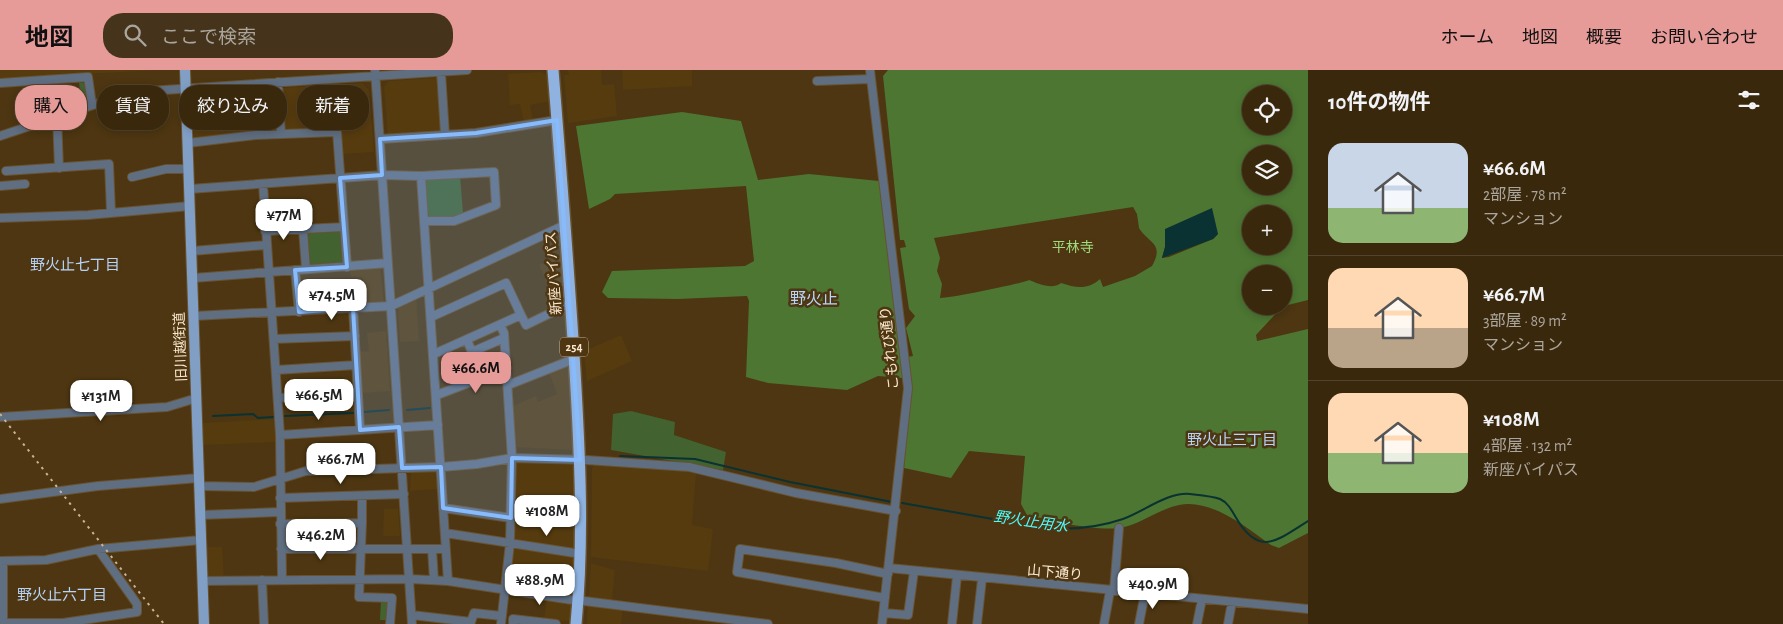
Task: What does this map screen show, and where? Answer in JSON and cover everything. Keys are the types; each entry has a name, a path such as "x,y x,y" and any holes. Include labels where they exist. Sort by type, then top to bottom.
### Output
{"highway":[{"name":"新座バイパス","path":"553,70 583,460 580,554 582,624"},
{"name":"新座バイパス","path":"560,70 583,460 581,601 576,624"}],"main road":[{"name":"旧川越街道","path":"186,70 186,85"},
{"name":"旧川越街道","path":"188,130 204,624"}],"street":[{"path":"223,85 375,73 467,70"},
{"name":"こもれび通り","path":"870,70 908,388 896,511 882,624"},
{"path":"442,72 445,135"},
{"path":"375,73 412,624"},
{"path":"0,82 88,76 92,105"},
{"path":"817,81 871,80"},
{"path":"278,82 282,134"},
{"path":"87,107 134,94 179,88"},
{"path":"380,139 476,133 557,120"},
{"path":"0,136 17,130"},
{"path":"57,130 59,168"},
{"path":"188,143 282,134 336,132 347,266"},
{"path":"6,171 109,164 111,212"},
{"path":"132,177 166,169 189,169"},
{"path":"190,189 382,175 420,176 494,172 496,205 454,221 425,221"},
{"path":"420,176 425,221 448,581"},
{"path":"0,186 25,184"},
{"path":"263,184 280,434 282,579"},
{"path":"0,218 88,215 190,206"},
{"path":"194,316 272,314 391,306 565,225"},
{"path":"265,231 344,226"},
{"path":"303,229 306,269"},
{"path":"192,251 266,245"},
{"path":"193,278 388,264"},
{"path":"296,270 299,312"},
{"path":"431,317 506,283 526,324 571,303"},
{"path":"353,308 360,430"},
{"path":"434,354 521,315"},
{"path":"412,615 471,622 474,613 501,620 510,543 512,458 507,368 504,338 500,325"},
{"path":"274,339 355,336"},
{"path":"467,340 472,352 504,338"},
{"path":"508,385 574,359"},
{"path":"276,370 356,365"},
{"path":"437,395 507,368"},
{"path":"278,398 358,394"},
{"path":"0,417 167,407 197,398"},
{"path":"280,434 438,424"},
{"path":"0,499 98,486 199,482 254,487 306,471 441,467 512,458 583,460 689,467 796,493 896,511"},
{"path":"280,498 404,494"},
{"path":"362,496 359,597 392,598 390,624"},
{"path":"444,508 511,518"},
{"path":"200,514 280,512"},
{"path":"280,524 362,523"},
{"path":"1104,624 1112,590 1119,528"},
{"path":"445,533 580,554"},
{"path":"98,549 137,604 137,612 63,623 3,623 2,561 46,560 98,549 201,540"},
{"path":"281,549 446,549"},
{"path":"432,549 434,580"},
{"name":"山下通り","path":"885,598 737,572 740,549 889,571 914,571 1308,609"},
{"path":"884,613 908,615 914,571"},
{"path":"952,624 957,576"},
{"path":"202,581 410,578 448,581 581,601 768,624"},
{"path":"977,624 982,578"},
{"path":"262,580 264,624"},
{"path":"1139,624 1145,593"},
{"path":"1196,624 1202,599"},
{"path":"1228,624 1232,602"},
{"path":"513,624 513,619 556,624"}],"highlighted area":[{"path":"557,120 580,460 512,458 511,518 443,508 441,467 402,468 399,427 360,430 353,308 299,312 295,270 347,267 340,178 382,175 380,139 476,133"}],"shaded area":[{"path":"0,70 157,70 0,79"},
{"path":"568,70 601,70 602,85 614,84 617,116 568,123 564,75 569,75"},
{"path":"622,70 692,70 692,86 623,90"},
{"path":"542,72 548,77 550,101 530,105 533,122 524,123 520,104 510,105 508,74"},
{"path":"438,78 441,133 388,136 384,87 389,81"},
{"path":"362,83 364,85 330,85"},
{"path":"297,87 297,130 313,130 286,132 285,130 287,130 287,88"},
{"path":"369,90 374,152 342,154 340,130 369,130"},
{"path":"194,130 251,130 251,133 196,139"},
{"path":"562,255 565,284 550,290 539,265"},
{"path":"380,267 384,304 367,305 362,277 351,277 350,269"},
{"path":"416,299 419,341 400,342 398,307"},
{"path":"386,331 390,391 360,393 357,352 369,351 367,333"},
{"path":"621,335 632,361 587,381 584,351"},
{"path":"566,364 571,367 574,450 514,447 511,407 536,396 538,402 557,394 549,372"},
{"path":"276,419 276,442 203,445 202,423"},
{"path":"517,462 571,465 575,469 574,549 515,541"},
{"path":"596,464 696,471 692,525 713,529 708,571 591,557 592,468"},
{"path":"436,471 439,489 410,491 411,472"},
{"path":"384,509 398,509 400,536 383,536"},
{"path":"206,547 222,547 224,578 207,577"},
{"path":"515,547 574,556 574,594 511,586 513,549"},
{"path":"591,563 615,570 612,602 589,599"},
{"path":"547,598 574,604 572,621 544,620"},
{"path":"588,603 623,607 621,624 587,624"}],"green space":[{"name":"平林寺","path":"888,70 1308,70 1308,300 1292,304 1292,265 1242,265 1242,315 1275,315 1256,335 1257,341 1308,329 1308,533 1279,548 1271,545 1240,523 1216,510 1191,504 1172,507 1134,524 1109,529 1028,517 1021,504 1025,456 969,451 951,478 904,468 911,382 907,357 913,356 906,328 915,316 909,309 900,248 906,247 904,240 900,240 883,76","holes":["1133,207 1137,214 1139,228 1154,244 1157,252 1152,266 1135,276 1103,287 1100,279 1091,285 1082,287 1061,283 1054,286 1041,285 1029,280 940,298 942,284 937,271 940,258 934,238","1218,234 1213,239 1169,257 1162,258 1165,247"]},
{"path":"682,112 741,121 758,180 809,174 879,181 903,378 878,376 847,390 768,383 746,377 749,301 747,296 678,299 608,298 602,292 612,271 745,266 754,261 746,186 615,194 610,199 589,209 576,126"},
{"path":"460,175 463,214 453,218 429,219 424,179"},
{"path":"340,230 343,262 310,265 307,233"},
{"path":"631,411 675,422 674,435 726,452 723,470 611,450 613,414"},
{"path":"381,600 389,602 388,620 380,620"}],"water":[{"path":"1212,208 1218,234 1213,239 1162,258 1165,247 1165,229"}],"waterway":[{"path":"407,410 430,408"},
{"path":"364,412 389,410"},
{"path":"285,416 353,413"},
{"path":"213,416 253,414 258,418 273,417"},
{"name":"野火止用水","path":"620,456 695,459 790,482 892,502"},
{"name":"野火止用水","path":"902,503 1044,528 1064,529 1113,522 1131,516 1164,499 1181,494 1190,494 1222,500 1229,506 1244,529 1252,537 1268,542 1286,535 1308,521"}],"railway":[{"path":"0,414 164,624"}],"district":[{"name":"野火止七丁目","path":"75,265"},
{"name":"野火止","path":"814,299"},
{"name":"野火止三丁目","path":"1232,440"},
{"name":"野火止六丁目","path":"62,595"}]}
